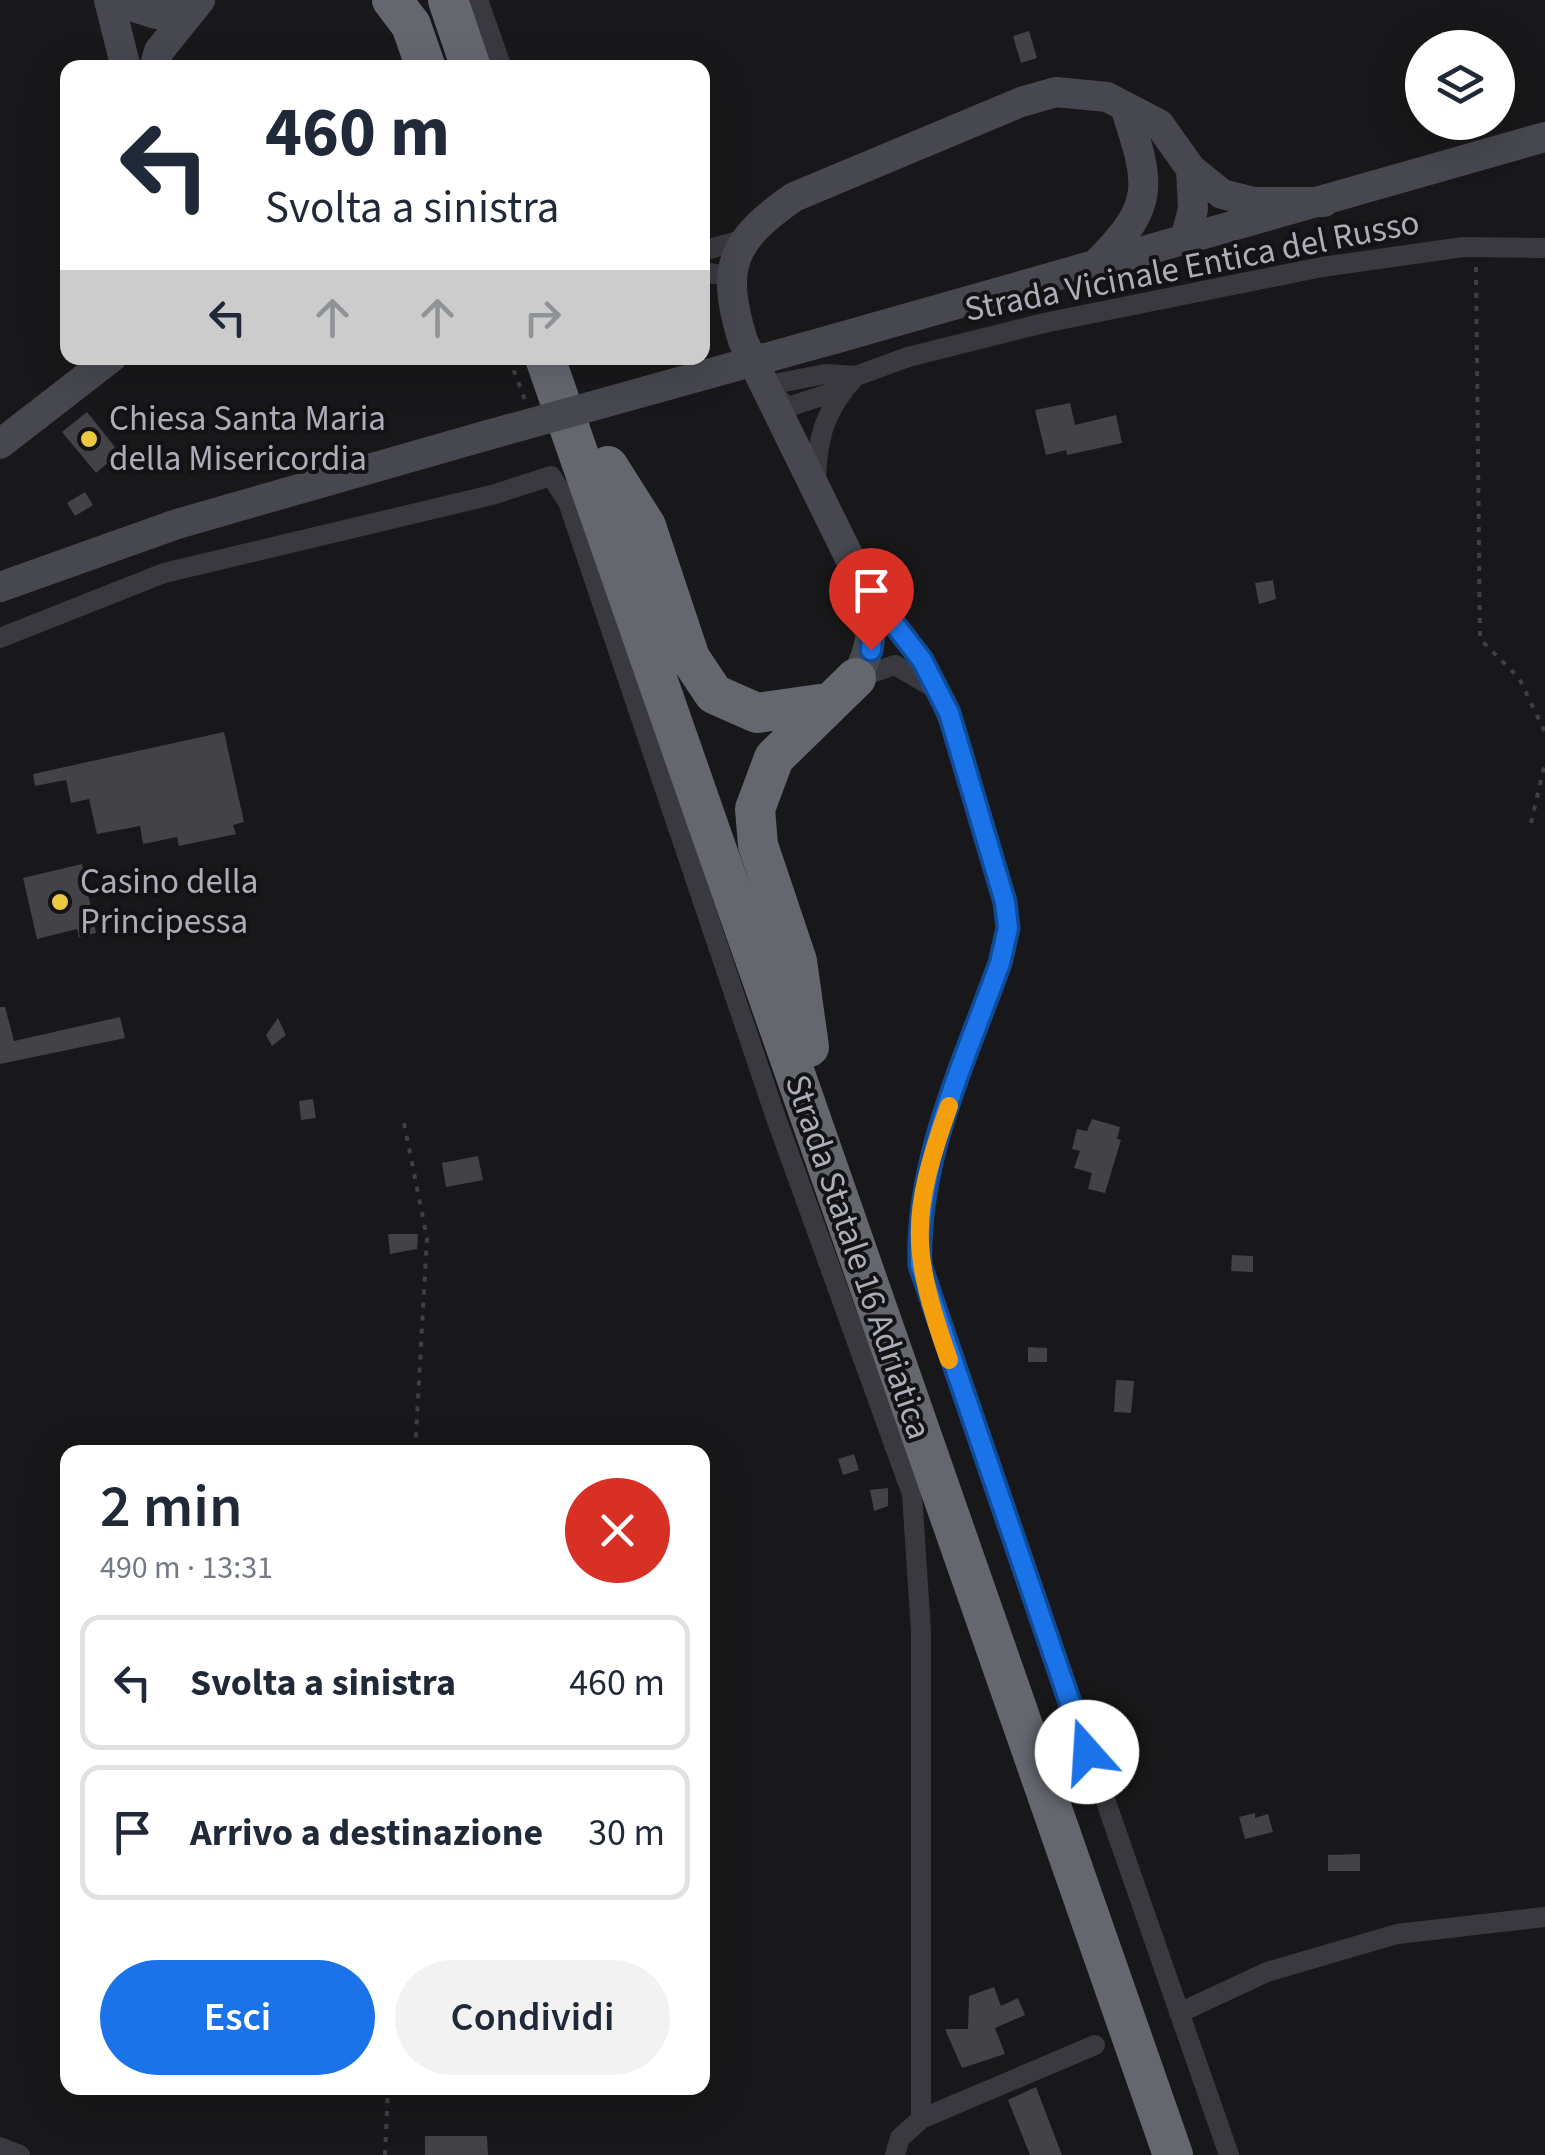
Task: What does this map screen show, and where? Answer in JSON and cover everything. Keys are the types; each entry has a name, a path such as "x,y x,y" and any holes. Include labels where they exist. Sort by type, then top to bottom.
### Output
{"highway":[{"path":"392,0 411,25 423,60"},
{"path":"423,0 443,60"},
{"path":"448,0 468,60"},
{"name":"Strada Statale 16 Adriatica","path":"548,365 1173,2155"},
{"name":"Strada Statale 16 Adriatica","path":"572,365 1197,2155"},
{"path":"608,466 646,526 690,658 714,694 757,714 841,690"},
{"path":"809,1047 797,962 758,846 755,809 774,758 841,690"}],"main road":[{"path":"110,0 156,14 194,5"},
{"path":"110,0 124,60"},
{"path":"156,60 194,5"},
{"path":"841,690 871,650 874,619 861,581 764,386 716,274 742,240 794,197 1020,102 1082,92 1107,96 1159,124 1190,169 1222,194 1254,202 1324,202"},
{"path":"1095,265 1126,234 1145,199 1144,163 1125,108"},
{"path":"0,587 177,524 1545,137"},
{"path":"1185,240 1193,209 1190,169"},
{"path":"1145,199 1161,222 1185,240"},
{"path":"0,444 102,365"}],"street":[{"path":"478,0 499,60"},
{"path":"710,249 742,240"},
{"name":"Strada Vicinale Entica del Russo","path":"764,386 825,374 850,382 908,357 1044,323 1322,267 1476,247 1545,248"},
{"path":"816,494 820,430 850,382"},
{"path":"0,638 164,573 492,494 551,476 568,502 776,1118 912,1494 921,1631 921,2119"},
{"path":"861,581 902,630 935,688 964,754 1005,902 1008,928 1000,963 925,1174 918,1220 920,1265 1229,2155"},
{"path":"841,690 894,665 935,688"},
{"path":"1180,2013 1266,1972 1397,1934 1545,1917"},
{"path":"895,2155 900,2138 921,2119 1096,2045"},
{"path":"0,2148 20,2155"}],"path":[{"path":"1476,247 1480,638 1519,678 1545,732"},
{"path":"1537,710 1545,709"},
{"path":"1531,823 1545,763"},
{"path":"404,1123 426,1238 415,1445"},
{"path":"385,2155 388,2095"}],"building":[{"path":"1029,31 1037,58 1021,63 1013,36"},
{"path":"1070,403 1075,425 1116,415 1122,443 1067,455 1066,450 1046,455 1035,410"},
{"name":"Chiesa Santa Maria della Misericordia","path":"87,412 115,447 111,451 115,457 96,473 62,432"},
{"path":"85,492 93,505 75,516 67,503"},
{"path":"1273,580 1276,599 1259,604 1255,583"},
{"path":"224,732 244,822 233,825 236,834 179,846 177,837 143,844 140,826 97,834 89,799 71,803 66,780 35,786 33,774"},
{"name":"Casino della Principessa","path":"82,864 96,933 79,937 77,929 37,939 23,878"},
{"path":"0,1007 5,1007 14,1041 120,1017 125,1038 0,1064"},
{"path":"278,1018 286,1035 272,1046 266,1035"},
{"path":"313,1099 316,1118 301,1120 299,1101"},
{"path":"1092,1119 1120,1127 1117,1139 1121,1140 1105,1193 1088,1189 1092,1173 1074,1168 1080,1151 1072,1149 1077,1129 1087,1131"},
{"path":"478,1156 483,1180 446,1187 442,1163"},
{"path":"388,1234 418,1234 417,1249 390,1254"},
{"path":"1232,1255 1253,1256 1253,1272 1231,1271"},
{"path":"1028,1347 1047,1348 1047,1362 1028,1362"},
{"path":"1116,1380 1134,1381 1131,1413 1114,1412"},
{"path":"854,1454 859,1470 843,1475 838,1459"},
{"path":"888,1488 888,1506 874,1511 870,1490"},
{"path":"1255,1813 1255,1818 1268,1814 1273,1832 1245,1839 1239,1817"},
{"path":"1360,1854 1360,1871 1328,1871 1328,1855"},
{"path":"994,1987 1001,2006 1018,1998 1025,2015 995,2028 1005,2054 962,2068 945,2029 968,2029 969,1996"},
{"path":"1036,2087 1062,2155 1030,2155 1008,2100"},
{"path":"425,2136 487,2136 488,2155 425,2155"}],"slow traffic":[{"path":"949,1106 925,1174 918,1220 920,1265 949,1360"}],"place":[{"name":"Chiesa Santa Maria della Misericordia","path":"89,439"},
{"name":"Casino della Principessa","path":"60,902"}],"route":[{"path":"871,650 874,619 861,581 922,660 949,713 1005,902 1008,928 1000,963 925,1174 918,1220 920,1265 942,1341 1087,1752"}]}
